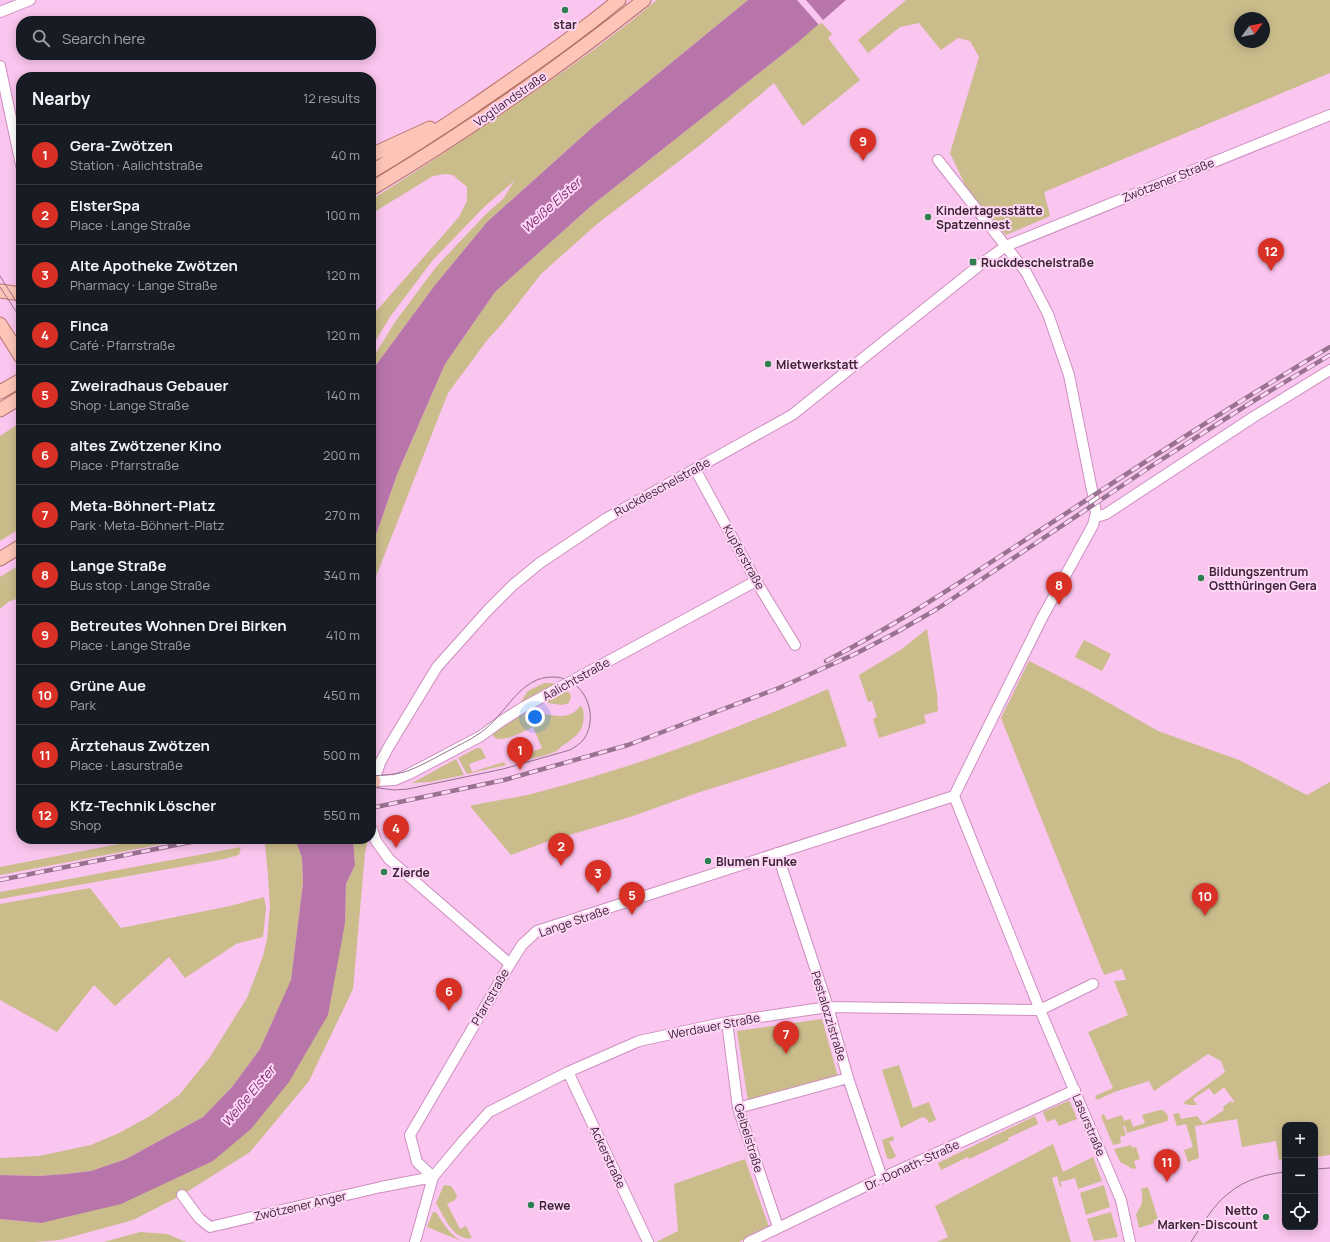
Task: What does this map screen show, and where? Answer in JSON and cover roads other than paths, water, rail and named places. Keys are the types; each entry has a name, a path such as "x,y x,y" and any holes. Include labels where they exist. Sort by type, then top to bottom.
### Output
{"main road":[{"name":"Vogtlandstraße","path":"376,169 506,84 594,21 620,0"},
{"name":"Vogtlandstraße","path":"376,186 490,114 572,56 644,0"},
{"path":"376,153 461,114"},
{"path":"0,291 16,293"},
{"path":"0,324 16,349"},
{"path":"2,391 16,383"},
{"path":"0,559 16,549"}],"street":[{"path":"0,12 30,0"},
{"path":"0,66 16,141"},
{"name":"Zwötzener Straße","path":"1006,246 1330,115"},
{"path":"938,160 1026,272 1048,314 1069,375 1096,517 1042,618 954,796"},
{"name":"Ruckdeschelstraße","path":"376,772 388,748 437,666 502,595 535,567 592,526 792,415 981,264 1006,246"},
{"path":"1096,517 1106,514 1255,416 1330,370"},
{"name":"Kupferstraße","path":"695,469 756,581 795,645"},
{"name":"Aalichtstraße","path":"376,781 395,780 481,736 522,708 756,581"},
{"name":"Lange Straße","path":"510,964 522,945 537,931 954,796"},
{"name":"Lasurstraße","path":"954,796 1040,1010 1121,1200 1130,1242"},
{"name":"Pfarrstraße","path":"376,841 389,859 510,964 410,1135 417,1162 433,1177"},
{"name":"Pestalozzistraße","path":"777,853 828,1007 848,1078 882,1178"},
{"path":"1040,1010 1093,984"},
{"name":"Werdauer Straße","path":"433,1177 489,1112 568,1072 639,1041 727,1022 828,1007 1040,1010"},
{"name":"Geibelstraße","path":"727,1022 738,1108 778,1227"},
{"name":"Ackerstraße","path":"568,1072 648,1242"},
{"path":"738,1108 848,1078"},
{"name":"Dr.-Donath-Straße","path":"750,1242 778,1227 882,1178 1075,1090"},
{"path":"415,1242 433,1177"},
{"name":"Zwötzener Anger","path":"182,1195 199,1218 210,1227 381,1187 433,1177"}],"water":[{"name":"Weiße Elster","path":"748,0 846,0 797,43 591,206 495,292 445,364 398,472 376,535 376,365 435,285 487,222 594,126"},
{"name":"Weiße Elster","path":"297,844 353,844 355,865 346,884 345,923 328,1015 289,1082 251,1129 213,1161 121,1204 41,1223 0,1219 0,1175 38,1176 91,1171 126,1159 203,1117 232,1087 260,1049 291,980 303,883 302,858"}],"tram line":[{"path":"0,276 16,301"},
{"path":"0,287 16,311"},
{"path":"376,776 396,774 410,770 480,733 498,717 522,689 543,678 555,677 565,679 574,684 581,691 590,709 589,729 584,739 570,750 503,769 408,789 394,790 376,788"},
{"path":"1318,1169 1330,1168"},
{"path":"1191,1242 1213,1209 1235,1188 1256,1178 1282,1172"}],"railway":[{"path":"826,661 936,598 1185,436 1330,347"},
{"path":"376,807 504,780 628,745 779,688 855,654 937,609 1153,465 1255,400 1330,355"},
{"path":"0,880 181,844"}],"place":[{"name":"star","path":"565,10"},
{"name":"Betreutes Wohnen Drei Birken","path":"863,161"},
{"name":"Kindertagesstätte Spatzennest","path":"928,217"},
{"name":"Ruckdeschelstraße","path":"973,262"},
{"name":"Kfz-Technik Löscher","path":"1271,271"},
{"name":"Mietwerkstatt","path":"768,364"},
{"name":"Bildungszentrum Ostthüringen Gera","path":"1201,578"},
{"name":"Lange Straße","path":"1059,605"},
{"name":"Gera-Zwötzen","path":"520,770"},
{"name":"Finca","path":"396,848"},
{"name":"Blumen Funke","path":"708,861"},
{"name":"ElsterSpa","path":"561,866"},
{"name":"Zierde","path":"384,872"},
{"name":"Alte Apotheke Zwötzen","path":"598,893"},
{"name":"Zweiradhaus Gebauer","path":"632,915"},
{"name":"Grüne Aue","path":"1205,916"},
{"name":"altes Zwötzener Kino","path":"449,1011"},
{"name":"Meta-Böhnert-Platz","path":"786,1054"},
{"name":"Ärztehaus Zwötzen","path":"1167,1182"},
{"name":"Rewe","path":"531,1205"},
{"name":"Netto Marken-Discount","path":"1266,1217"}]}
